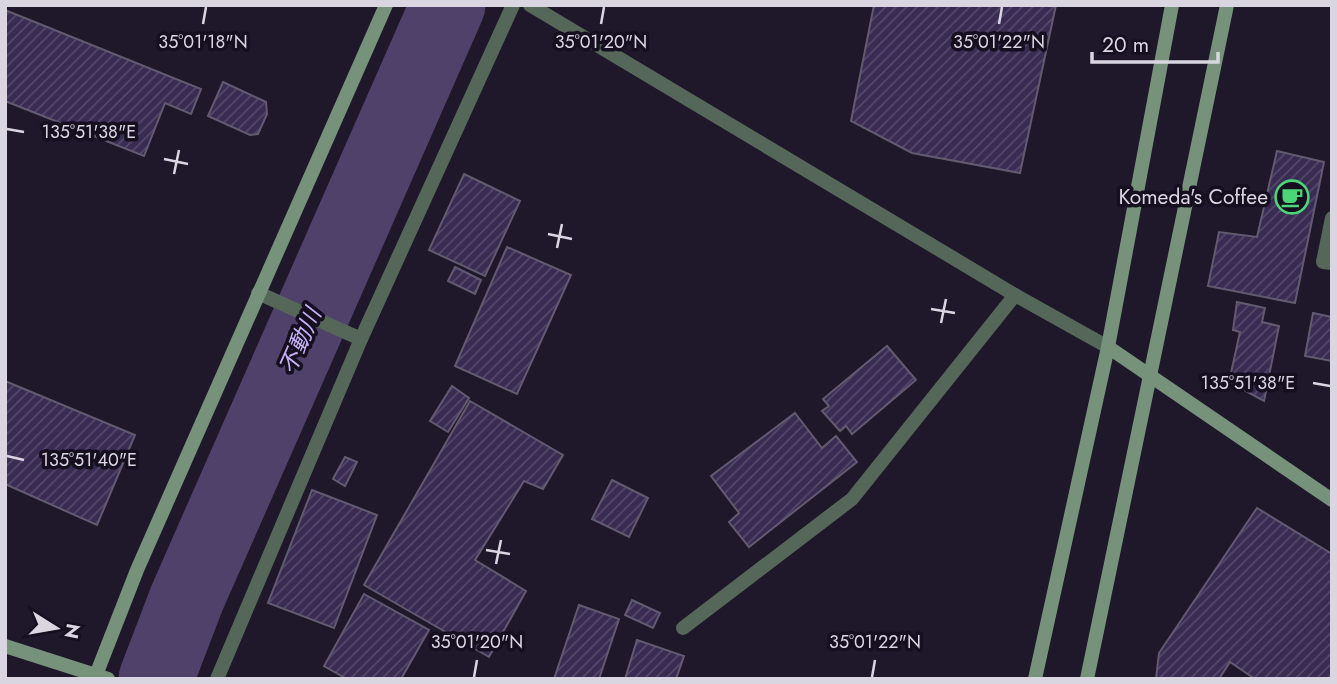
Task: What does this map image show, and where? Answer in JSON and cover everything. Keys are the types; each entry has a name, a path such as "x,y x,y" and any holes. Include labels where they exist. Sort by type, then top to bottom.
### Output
{"street":[{"path":"5,646 99,678 137,570 386,5"},
{"path":"217,679 361,340 513,5"},
{"path":"530,5 1014,295 1108,347 1332,500"},
{"path":"1035,679 1108,347 1172,5"},
{"path":"1087,679 1227,5"},
{"path":"1332,218 1323,262 1332,263"},
{"path":"258,293 361,340"},
{"path":"682,628 852,499 1014,295"}],"building":[{"path":"874,5 1056,5 1020,173 912,153 851,121"},
{"path":"5,10 201,89 191,114 165,103 144,156 5,101"},
{"path":"223,82 266,102 267,114 258,134 250,135 208,116"},
{"name":"Komeda's Coffee","path":"1277,151 1324,162 1295,303 1208,286 1219,232 1257,237"},
{"path":"464,174 520,201 485,276 429,250"},
{"path":"507,247 571,275 517,394 455,366"},
{"path":"455,267 481,280 475,294 448,281"},
{"path":"1237,302 1265,308 1262,322 1279,326 1264,401 1229,382 1240,332 1233,330"},
{"path":"1313,313 1332,317 1332,361 1305,356"},
{"path":"887,346 916,380 852,434 846,426 840,431 822,411 829,406 823,399"},
{"path":"5,381 135,435 97,525 5,484"},
{"path":"452,386 469,398 448,432 430,421"},
{"path":"470,401 563,455 543,489 524,481 475,560 526,591 489,657 364,585"},
{"path":"795,413 822,448 836,436 857,462 749,547 729,522 739,513 711,476"},
{"path":"345,457 357,462 345,486 333,479"},
{"path":"612,480 648,498 629,537 592,519"},
{"path":"312,490 377,515 334,628 268,603"},
{"path":"1257,508 1332,554 1332,679 1255,679 1230,662 1219,679 1156,679 1159,653"},
{"path":"364,594 429,630 401,679 347,679 324,666"},
{"path":"632,600 660,613 653,628 625,615"},
{"path":"579,605 619,619 599,679 554,679"},
{"path":"637,640 684,656 676,679 625,679"}],"waterway":[{"name":"不動川","path":"156,679 187,598 448,5"}],"place":[{"name":"Komeda's Coffee","path":"1292,197"}]}
